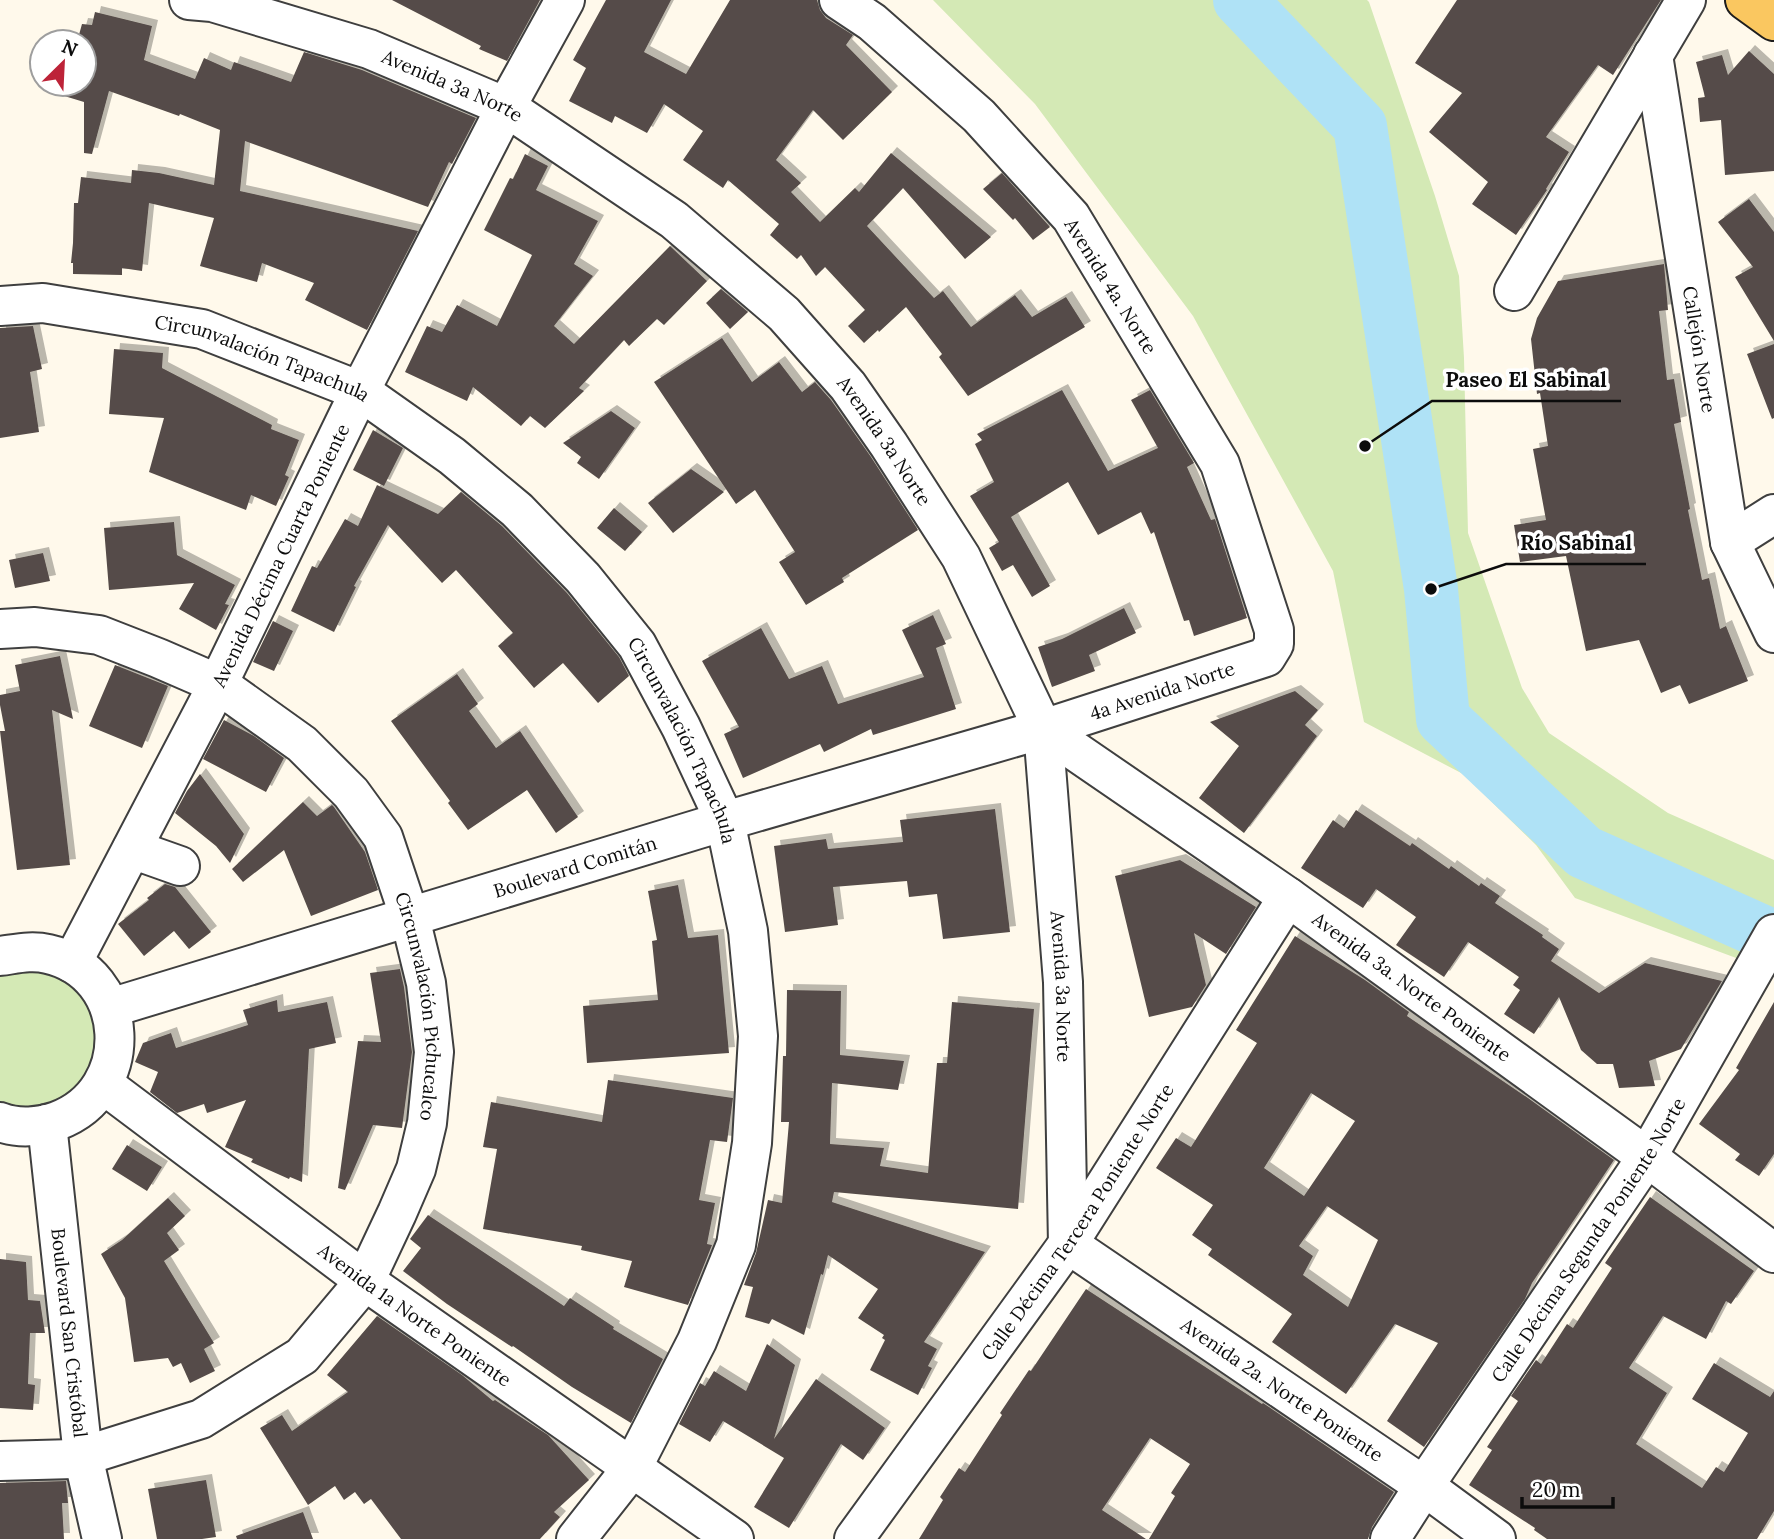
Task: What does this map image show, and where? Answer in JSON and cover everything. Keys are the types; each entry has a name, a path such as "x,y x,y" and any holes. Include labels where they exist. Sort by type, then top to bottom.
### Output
{"main road":[{"path":"1745,0 1774,21"}],"street":[{"name":"Avenida 3a Norte","path":"189,0 212,2 369,50 506,107 674,220 784,314 848,386 961,558 1043,729 1063,982 1068,1244"},
{"path":"506,107 565,0"},
{"name":"Avenida 4a. Norte","path":"839,0 872,22 979,116 1071,217 1220,464 1274,630 1275,644"},
{"path":"1514,291 1686,0"},
{"name":"Callejón Norte","path":"1653,55 1730,542 1774,633"},
{"name":"Avenida Décima Cuarta Poniente","path":"72,963 218,684 360,391 506,107"},
{"name":"Circunvalación Tapachula","path":"0,306 43,303 202,329 360,391 452,456 517,510 583,578 637,645 681,727 726,821 748,931 758,1035 752,1143 736,1245 697,1341 632,1468 576,1539"},
{"path":"1730,542 1774,514"},
{"name":"Circunvalación Pichucalco","path":"0,629 36,626 99,635 218,684 302,744 351,793 383,837 410,918 426,983 434,1052 427,1123 416,1169 397,1213 365,1281 302,1356 201,1419 74,1459 0,1461"},
{"name":"4a Avenida Norte","path":"1043,729 1266,657 1275,644"},
{"name":"Boulevard Comitán","path":"110,1008 726,821 1043,729"},
{"name":"Avenida 3a. Norte Poniente","path":"1043,729 1287,897 1647,1157 1774,1253"},
{"path":"132,849 180,866"},
{"name":"Calle Décima Tercera Poniente Norte","path":"854,1539 1068,1244 1287,897"},
{"name":"Calle Décima Segunda Poniente Norte","path":"1390,1539 1647,1157 1768,943"},
{"path":"0,956 29,951 48,954 72,963 85,972 99,989 110,1008 115,1033 113,1059 103,1084 89,1102 69,1116 47,1125 26,1127 0,1122"},
{"name":"Avenida 1a Norte Poniente","path":"103,1084 365,1281 734,1539"},
{"name":"Boulevard San Cristóbal","path":"47,1125 83,1456 102,1539"},
{"name":"Avenida 2a. Norte Poniente","path":"1068,1244 1424,1486 1496,1539"}],"green space":[{"path":"933,0 1369,2 1435,196 1459,276 1464,358 1468,533 1522,688 1549,733 1668,813 1774,860 1774,974 1575,898 1536,845 1463,774 1364,722 1333,571 1193,316 1035,104"},
{"path":"28,965 79,988 97,1022 96,1060 76,1092 43,1110 0,1107 0,970"}],"building":[{"path":"392,0 540,0 507,61 479,49 481,46"},
{"path":"606,0 671,0 644,52 686,74 730,0 817,0 826,18 853,35 846,45 892,92 843,140 813,110 776,160 801,183 791,192 820,222 855,188 859,192 891,153 991,237 965,259 903,188 867,226 934,298 943,291 971,327 1015,295 1032,317 1066,297 1085,327 968,396 939,357 942,354 906,307 864,343 848,326 865,310 825,267 816,276 801,255 797,259 770,235 779,224 728,180 723,188 683,160 703,131 664,104 647,133 615,116 612,123 569,101 586,68 573,60"},
{"path":"1457,0 1661,0 1613,75 1598,65 1546,137 1569,152 1516,235 1472,204 1488,182 1429,132 1462,93 1415,63"},
{"path":"95,12 152,26 144,60 195,79 204,58 231,70 234,62 291,82 304,52 362,70 476,118 452,164 449,162 428,207 245,141 240,191 418,231 367,330 305,300 314,283 262,263 257,282 200,266 214,218 149,203 142,271 122,268 122,275 73,274 71,263 74,203 78,203 81,177 131,183 132,170 214,185 220,130 109,91 92,154 84,153 84,102 71,98 98,98 98,28 81,28 82,24 92,25"},
{"path":"1749,51 1774,74 1774,171 1725,175 1721,120 1700,122 1698,98 1705,97 1696,62 1722,55 1728,75"},
{"path":"525,154 548,166 536,190 598,221 574,264 593,276 554,326 574,344 670,246 707,281 664,325 657,319 629,346 624,340 579,388 584,391 545,428 530,416 521,426 473,387 467,401 405,372 427,326 442,332 457,305 497,326 532,255 484,230"},
{"path":"1002,173 1050,227 1033,240 1015,218 1013,220 983,189"},
{"path":"1749,199 1774,232 1774,341 1735,277 1753,267 1718,222"},
{"path":"1664,264 1668,310 1659,311 1667,380 1674,379 1681,422 1674,424 1702,580 1709,578 1720,629 1726,626 1748,681 1689,704 1680,685 1661,693 1639,640 1586,651 1566,556 1520,562 1514,525 1546,520 1533,449 1548,446 1540,393 1537,394 1531,339 1537,318 1558,281"},
{"path":"721,289 748,312 730,329 706,303"},
{"path":"33,326 42,369 30,372 39,432 0,438 0,328"},
{"path":"722,338 752,382 779,362 802,392 815,382 871,457 918,530 842,578 844,582 806,605 779,562 795,552 755,490 736,504 654,382"},
{"path":"1774,344 1774,418 1772,419 1747,354"},
{"path":"114,349 163,353 162,368 272,425 271,429 299,440 285,475 289,477 276,506 251,495 246,510 149,472 164,418 109,414"},
{"path":"1062,390 1108,471 1158,448 1131,400 1150,390 1194,463 1187,467 1211,520 1215,519 1247,618 1194,636 1189,620 1184,621 1154,532 1151,534 1141,512 1098,535 1068,482 1011,517 1050,586 1032,597 1013,565 1002,571 989,548 999,542 970,496 994,482 975,444 982,440 977,434"},
{"path":"611,411 635,428 599,479 577,463 581,457 563,443"},
{"path":"373,430 403,448 384,486 353,470"},
{"path":"691,469 724,492 673,533 648,503"},
{"path":"377,485 438,514 461,492 502,526 567,593 619,657 629,676 598,703 563,663 534,688 498,646 513,633 456,570 442,583 388,525 354,586 356,587 334,632 291,611 312,566 317,568 345,519 358,526"},
{"path":"614,508 642,532 625,551 597,528"},
{"path":"174,522 177,555 235,585 225,604 229,605 216,630 179,609 194,583 109,590 104,528"},
{"path":"43,553 50,581 15,588 9,560"},
{"path":"1124,608 1136,633 1089,655 1095,671 1052,687 1038,647 1062,639"},
{"path":"933,615 946,644 936,648 956,709 873,735 871,729 824,752 820,744 743,778 724,734 739,727 702,661 761,628 789,679 822,666 838,704 924,677 902,630"},
{"path":"273,621 293,631 274,671 253,662"},
{"path":"60,656 73,719 52,710 70,865 17,870 0,731 5,731 0,695 20,691 15,665"},
{"path":"115,665 168,686 142,748 89,726"},
{"path":"457,674 478,704 469,711 496,748 520,731 578,817 556,833 527,790 468,830 391,721"},
{"path":"1295,691 1318,710 1305,725 1317,736 1244,833 1199,798 1239,746 1210,722"},
{"path":"224,720 254,736 284,758 266,792 203,759"},
{"path":"200,774 244,834 230,863 216,846 175,813"},
{"path":"303,802 317,816 332,805 334,807 365,852 378,890 311,916 284,850 243,882 232,869"},
{"path":"995,809 1010,932 943,939 937,894 909,897 907,881 833,887 838,925 785,932 774,846 826,839 828,849 903,842 900,820"},
{"path":"1356,810 1410,846 1412,843 1449,869 1451,866 1479,886 1481,883 1500,896 1495,903 1559,949 1551,961 1599,993 1645,963 1722,981 1681,1049 1649,1061 1655,1086 1619,1088 1613,1064 1597,1064 1581,1050 1559,997 1534,1034 1504,1014 1520,990 1513,985 1519,977 1468,942 1444,977 1396,945 1416,917 1376,889 1363,908 1301,868 1333,820 1344,828"},
{"path":"1180,860 1256,907 1226,954 1194,933 1206,985 1192,1007 1149,1017 1115,876"},
{"path":"165,884 175,887 211,932 189,949 174,931 144,956 118,924"},
{"path":"678,885 688,938 718,935 729,1053 587,1063 583,1006 658,1000 652,941 657,940 648,891"},
{"path":"1295,936 1365,980 1409,1012 1407,1016 1614,1160 1532,1283 1525,1299 1424,1447 1387,1421 1438,1343 1395,1324 1346,1394 1272,1342 1292,1314 1208,1255 1212,1249 1192,1235 1213,1205 1156,1168 1176,1138 1191,1147 1257,1043 1236,1030","holes":["1311,1093 1355,1121 1304,1196 1264,1168","1327,1206 1378,1240 1348,1307 1303,1275 1313,1256 1299,1246"]},
{"path":"400,969 412,1052 402,1128 373,1125 345,1190 338,1188 358,1041 381,1042 370,973"},
{"path":"787,990 841,991 840,1055 904,1061 898,1090 832,1083 830,1144 884,1148 880,1166 928,1173 937,1063 947,1063 952,1002 1034,1009 1018,1209 834,1192 832,1202 985,1252 924,1342 937,1349 928,1366 932,1368 918,1395 870,1370 885,1340 882,1338 884,1335 858,1318 878,1289 828,1255 804,1335 772,1319 769,1324 745,1317 753,1287 744,1285 756,1253 768,1200 782,1203 789,1122 781,1122"},
{"path":"277,1000 278,1012 327,1002 336,1043 309,1049 302,1182 251,1162 253,1159 225,1147 246,1100 207,1113 204,1104 177,1113 150,1092 158,1072 135,1062 143,1043 171,1033 176,1048 248,1025 243,1010"},
{"path":"1774,1002 1774,1154 1759,1176 1735,1160 1740,1154 1699,1124 1739,1070 1736,1068"},
{"path":"608,1080 733,1098 727,1142 710,1140 699,1200 715,1203 707,1244 712,1245 688,1305 624,1287 632,1261 581,1250 582,1246 483,1229 497,1149 483,1147 491,1102 602,1122"},
{"path":"127,1145 162,1167 147,1191 112,1169"},
{"path":"1650,1197 1754,1271 1731,1304 1726,1301 1706,1339 1663,1316 1629,1368 1667,1393 1636,1444 1702,1488 1716,1467 1724,1472 1748,1433 1692,1399 1714,1363 1770,1397 1774,1391 1774,1511 1757,1539 1547,1539 1534,1530 1535,1528 1469,1485 1492,1450 1487,1447 1518,1401 1511,1396 1536,1360 1541,1364 1567,1324 1573,1328 1612,1268 1605,1263"},
{"path":"168,1198 185,1216 167,1233 179,1250 164,1261 214,1343 204,1349 215,1371 190,1383 181,1363 173,1367 168,1358 134,1362 125,1298 101,1254 122,1240"},
{"path":"428,1215 564,1306 570,1298 614,1327 613,1329 663,1359 631,1423 447,1304 403,1271 421,1248 410,1239"},
{"path":"0,1259 26,1262 28,1300 40,1301 45,1333 30,1333 28,1384 35,1385 33,1410 0,1408"},
{"path":"1086,1289 1263,1403 1394,1492 1372,1527 1368,1539 1149,1539 1175,1496 1171,1493 1190,1464 1150,1438 1102,1510 1146,1539 919,1539 943,1500 940,1497 959,1468 965,1472 1002,1415 1000,1413"},
{"path":"377,1316 462,1375 493,1401 548,1435 589,1480 554,1512 560,1517 540,1539 401,1539 371,1499 364,1504 355,1492 344,1500 335,1486 308,1505 260,1428 282,1415 292,1431 348,1392 327,1375"},
{"path":"767,1344 795,1365 774,1439 816,1379 885,1428 863,1460 841,1444 789,1528 754,1507 784,1458 723,1421 710,1442 679,1424 700,1383 705,1386 714,1371 746,1391"},
{"path":"206,1480 216,1537 157,1539 148,1489"},
{"path":"66,1481 68,1503 62,1503 64,1539 0,1539 0,1483"},
{"path":"303,1512 313,1539 237,1539 236,1536"}],"waterway":[{"path":"1240,0 1360,126 1431,589 1443,719 1584,852 1774,937"}],"place":[{"name":"Paseo El Sabinal","path":"1365,446"},
{"name":"Río Sabinal","path":"1431,589"}]}
